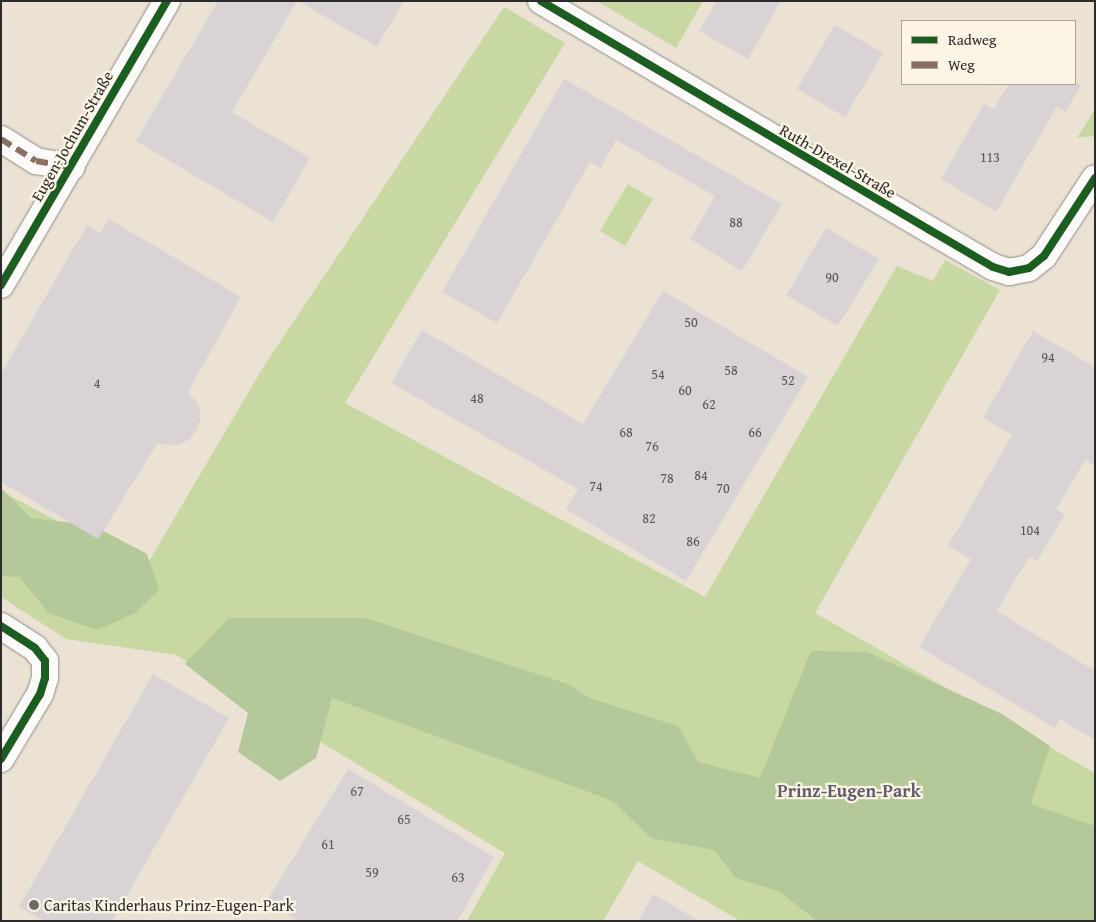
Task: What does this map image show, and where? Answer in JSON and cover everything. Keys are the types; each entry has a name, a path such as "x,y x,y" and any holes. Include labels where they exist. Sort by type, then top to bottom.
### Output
{"street":[{"name":"Eugen-Jochum-Straße","path":"1,285 167,1"},
{"name":"Ruth-Drexel-Straße","path":"541,1 993,267 1009,272 1029,268 1044,256 1095,178"},
{"path":"1,138 36,161 71,167"},
{"path":"1,626 35,648 44,661 45,678 40,694 1,759"}],"green space":[{"path":"597,1 703,1 676,48"},
{"path":"504,7 565,43 345,403 705,597 897,266 933,281 945,260 1000,290 815,613 1095,773 1095,921 740,921 638,861 603,921 467,921 505,853 176,655 66,639 1,597 1,491 145,568 264,366"},
{"path":"1095,109 1095,136 1077,138"},
{"path":"628,184 653,199 625,246 600,231"},
{"path":"1,488 31,518 92,525 147,554 159,590 135,613 97,630 49,613 19,577 1,576"},
{"path":"229,618 365,618 565,683 592,699 678,726 698,762 760,778 811,651 867,652 1002,714 1050,746 1031,804 1095,826 1095,921 817,921 780,892 736,878 714,850 651,838 613,801 332,698 316,758 280,781 238,752 248,713 185,664"}],"building":[{"path":"218,1 297,1 232,112 310,158 273,222 136,141"},
{"path":"298,1 404,1 377,47"},
{"path":"717,1 781,1 748,59 699,31"},
{"path":"835,25 883,53 845,117 797,89"},
{"path":"564,79 782,204 742,271 690,239 715,196 616,140 601,168 590,162 497,323 442,292"},
{"path":"1082,84 1065,112 1057,106 996,212 941,179 984,104 994,109 1008,85"},
{"path":"109,219 241,297 188,392 199,405 201,418 196,431 189,440 176,445 157,444 98,539 1,482 1,374 87,225 100,233"},
{"path":"826,228 879,259 838,326 786,295"},
{"path":"663,291 808,377 686,581 566,509 578,489 391,383 422,330 583,424"},
{"path":"1033,331 1095,367 1095,466 1085,460 1056,509 1065,514 1037,561 1029,557 997,611 1095,671 1095,740 1060,719 1055,728 919,647 971,559 948,546 1012,435 983,418"},
{"path":"153,674 229,718 112,921 44,921 19,907"},
{"path":"348,769 494,857 457,921 298,921 266,902"},
{"path":"653,894 699,921 638,921"}],"marked path":[{"path":"1,139 36,161 71,167"}],"cycle path":[{"path":"1,285 167,1"},
{"path":"541,1 993,267 1009,272 1029,268 1044,256 1095,178"},
{"path":"1,626 35,648 45,661 45,678 40,694 1,759"}],"place":[{"name":"Caritas Kinderhaus Prinz-Eugen-Park","path":"34,905"}],"district":[{"name":"Prinz-Eugen-Park","path":"849,791"}]}
